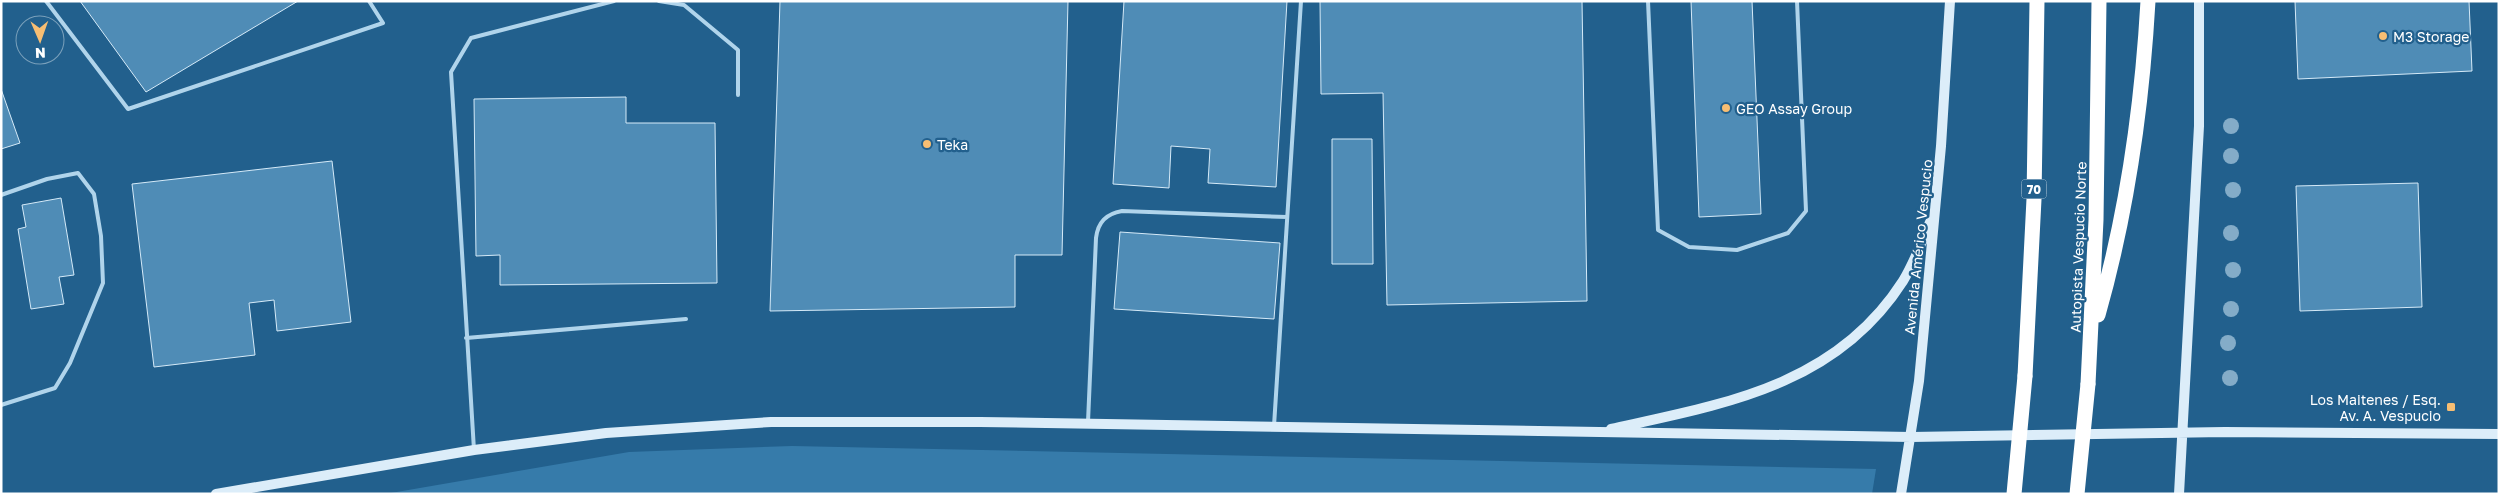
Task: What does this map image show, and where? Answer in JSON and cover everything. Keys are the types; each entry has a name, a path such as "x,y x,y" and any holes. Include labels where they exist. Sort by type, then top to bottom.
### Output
{"highway":[{"name":"70","path":"2014,494 2025,376 2034,199 2037,1"},
{"name":"Autopista Vespucio Norte","path":"2077,494 2091,341 2096,220 2099,1"},
{"path":"2091,341 2111,270 2132,159 2140,106 2148,1"}],"street":[{"name":"Avenida Américo Vespucio","path":"1901,494 1919,381 1935,212 1950,1"},
{"path":"2179,494 2199,126 2199,1"},
{"path":"1594,433 1692,411 1745,396 1786,381 1841,349 1879,313 1903,281 1935,212"},
{"path":"216,494 474,450 606,433 771,422 914,421 1911,437 2183,432 2499,434"}],"lane":[{"path":"46,1 128,109 383,23 369,1"},
{"path":"474,450 451,72 472,38 614,1"},
{"path":"659,1 684,5 738,50 738,95"},
{"path":"1274,428 1301,1"},
{"path":"1648,1 1658,230 1689,247 1737,250 1788,233 1806,212 1797,1"},
{"path":"1,195 47,179 78,173 94,194 101,236 103,283 70,363 55,388 1,406"},
{"path":"1088,424 1096,238 1097,230 1105,218 1122,210 1287,217"},
{"path":"466,338 686,319"}],"shaded area":[{"path":"792,446 1876,469 1872,494 385,494 629,452"}],"building":[{"path":"80,1 298,1 146,92"},
{"path":"780,1 1068,1 1062,255 1015,255 1015,307 770,311"},
{"path":"1124,1 1287,1 1276,187 1208,183 1210,149 1171,146 1169,188 1113,184"},
{"path":"1320,1 1582,1 1587,301 1387,305 1383,93 1321,94"},
{"name":"GEO Assay Group","path":"1691,1 1752,1 1761,214 1699,217"},
{"name":"M3 Storage","path":"2295,1 2469,1 2472,71 2298,79"},
{"path":"1,89 20,143 1,149"},
{"path":"626,97 626,123 715,123 717,283 500,285 500,255 476,256 474,99"},
{"path":"1332,139 1372,139 1373,264 1332,264"},
{"path":"332,161 351,322 277,331 274,300 249,303 255,355 154,367 132,184"},
{"path":"2418,183 2422,307 2300,311 2296,186"},
{"path":"61,198 74,275 59,277 64,304 31,309 18,229 26,227 22,205"},
{"path":"1120,232 1280,243 1274,319 1114,309"}],"place":[{"name":"M3 Storage","path":"2383,36"},
{"name":"GEO Assay Group","path":"1726,108"},
{"name":"Teka","path":"927,144"},
{"name":"Los Maitenes / Esq. Av. A. Vespucio","path":"2451,407"}]}
